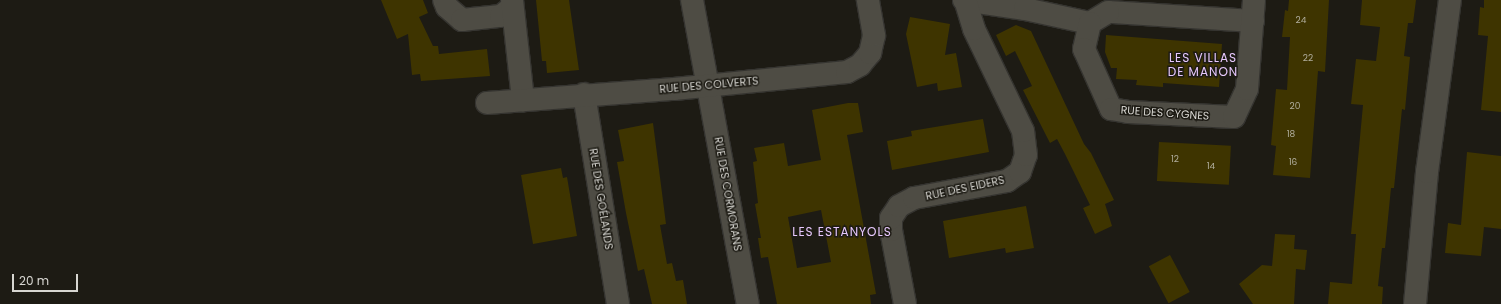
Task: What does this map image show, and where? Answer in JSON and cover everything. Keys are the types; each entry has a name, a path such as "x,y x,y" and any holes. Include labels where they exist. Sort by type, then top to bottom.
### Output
{"street":[{"path":"444,0 447,7 462,20 501,16 512,3"},
{"name":"RUE DES CORMORANS","path":"692,0 710,85 748,304"},
{"name":"RUE DES COLVERTS","path":"487,103 847,72 860,65 870,52 874,35 868,0"},
{"path":"964,0 1025,9 1090,23"},
{"name":"RUE DES EIDERS","path":"905,304 891,230 891,218 899,206 914,198 1007,181 1020,172 1026,155 1023,131 974,28 964,0"},
{"path":"1415,304 1427,172 1450,0"},
{"path":"512,3 523,100"},
{"name":"RUE DES CYGNES","path":"1254,10 1247,89 1234,117 1128,112 1111,109 1084,49 1090,23 1108,12 1254,10"},
{"name":"RUE DES GOÉLANDS","path":"584,94 618,304"}],"building":[{"path":"381,0 423,0 428,13 419,17 433,46 438,46 439,54 487,49 490,76 421,81 420,74 412,75 408,34 397,39"},
{"path":"536,0 569,0 579,70 547,73 546,61 542,61"},
{"path":"1289,0 1329,0 1325,72 1318,71 1310,178 1273,175 1276,146 1271,145 1276,89 1287,90 1290,37 1282,37 1285,10 1288,11"},
{"path":"1362,0 1416,0 1413,23 1408,23 1404,56 1410,57 1405,110 1402,109 1394,188 1391,188 1385,248 1382,248 1378,286 1383,287 1382,304 1328,304 1330,282 1352,284 1356,234 1351,234 1363,105 1351,104 1356,59 1376,61 1380,27 1360,25"},
{"path":"1484,0 1501,0 1501,112 1481,110 1488,36 1478,35 1480,7 1484,8"},
{"path":"910,17 950,24 945,55 956,53 962,87 938,91 937,83 917,87 906,34"},
{"path":"1016,25 1031,31 1084,144 1091,153 1114,200 1105,204 1112,226 1095,234 1083,208 1090,205 1065,154 1057,139 1050,143 1023,90 1032,86 1015,51 1006,56 996,35"},
{"path":"1106,35 1222,44 1219,87 1163,83 1163,87 1136,85 1137,80 1116,79 1117,68 1111,68 1105,52"},
{"path":"848,103 858,103 863,132 847,135 876,294 870,295 871,304 777,304 768,257 761,258 758,238 761,238 755,204 758,203 753,162 757,161 754,148 784,143 788,166 821,160 812,110","holes":["821,210 831,262 797,268 788,217"]},
{"path":"983,119 989,152 892,170 887,141 912,136 911,131"},
{"path":"653,123 666,224 660,225 667,264 672,263 676,281 683,280 687,304 652,304 644,269 638,271 626,213 617,162 624,161 618,130"},
{"path":"1159,142 1231,146 1229,185 1157,181"},
{"path":"1467,152 1501,156 1501,229 1484,227 1481,256 1445,253 1448,223 1461,225"},
{"path":"561,168 563,178 567,177 577,236 533,244 521,175"},
{"path":"1026,206 1034,248 1006,253 1005,248 949,258 943,221"},
{"path":"1275,234 1295,235 1294,249 1307,250 1305,270 1296,269 1294,304 1253,304 1239,284 1262,265 1272,266"},
{"path":"1170,255 1190,292 1169,303 1149,266"}],"district":[{"name":"LES VILLAS DE MANON","path":"1203,65"},
{"name":"LES ESTANYOLS","path":"842,232"}]}
